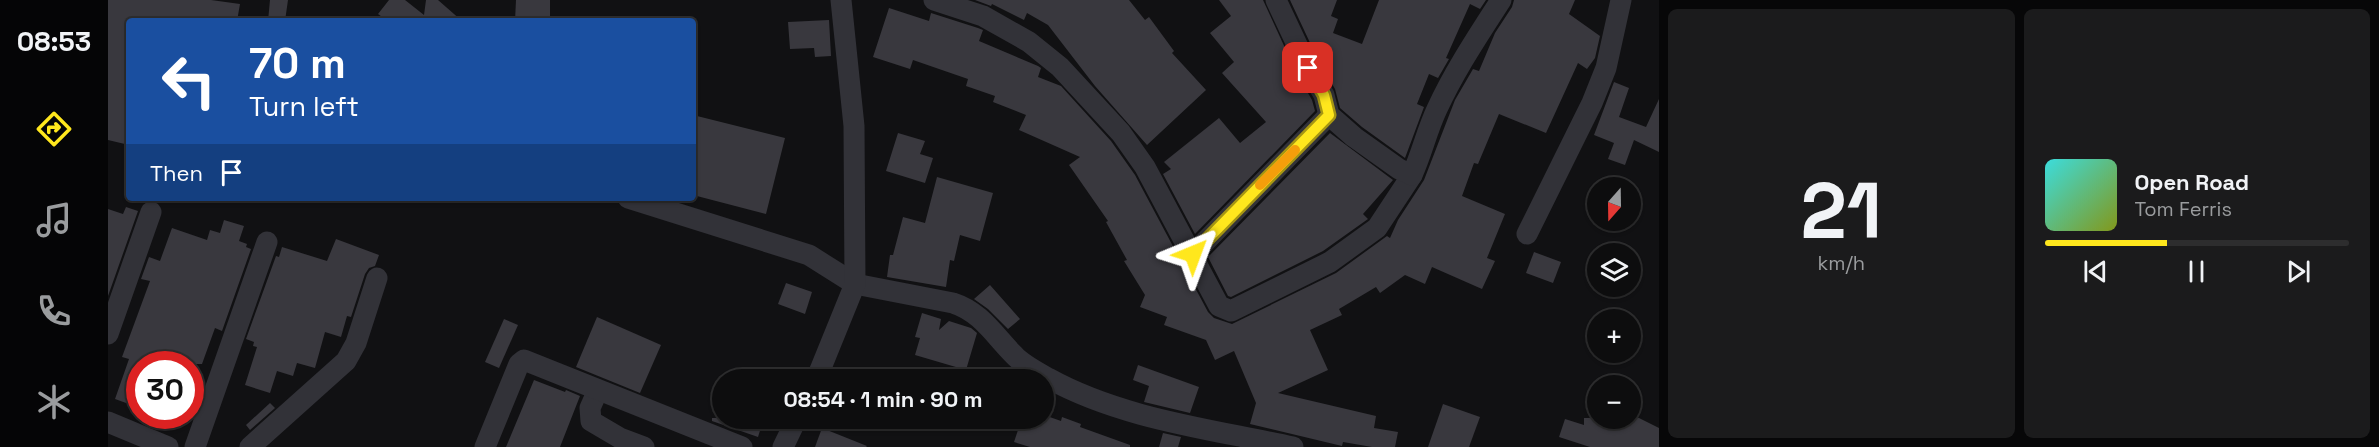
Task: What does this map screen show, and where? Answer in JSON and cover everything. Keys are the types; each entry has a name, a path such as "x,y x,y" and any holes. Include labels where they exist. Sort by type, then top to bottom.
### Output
{"street":[{"path":"821,369 855,284 854,126 841,0"},
{"path":"934,0 983,16 1029,42 1060,67 1121,133 1145,167 1219,306 1231,311 1330,262 1377,228 1412,175 1423,151 1436,111 1455,72 1502,0"},
{"path":"1276,0 1308,68 1324,95 1329,115 1354,137 1399,169 1412,175"},
{"path":"1527,234 1592,103 1606,68 1621,0"},
{"path":"1193,254 1329,115"},
{"path":"638,201 809,255 855,284 953,303 967,308 995,333 1015,357 1049,378 1122,409 1293,447"},
{"path":"108,334 151,212"},
{"path":"195,447 267,242"},
{"path":"250,447 346,361 356,343 377,278"},
{"path":"485,447 519,364 524,360 714,442 742,447"},
{"path":"598,390 590,408 591,421 620,438 644,447"},
{"path":"108,422 168,447"},
{"path":"783,447 792,429"}],"building":[{"path":"108,0 211,0 240,4 238,18 126,18 126,144 108,140"},
{"path":"270,0 288,0 285,18 268,18"},
{"path":"389,0 405,0 424,15 426,0 438,0 459,18 384,18 378,14"},
{"path":"516,0 550,0 550,18 515,18"},
{"path":"975,0 1129,0 1145,20 1149,17 1174,51 1172,53 1206,90 1147,145 1095,86 1048,25 1027,13 1024,20 992,4 991,6"},
{"path":"1219,0 1263,0 1297,74 1312,100 1315,111 1195,234 1163,174 1171,169 1164,162 1219,118 1240,143 1266,122 1222,73 1234,62 1210,33 1231,16"},
{"path":"1290,0 1337,0 1331,16 1338,19 1333,33 1362,44 1379,0 1486,0 1480,9 1470,4 1446,58 1449,59 1438,78 1429,74 1417,104 1424,107 1405,158 1340,108 1335,89 1319,62"},
{"path":"1514,0 1575,0 1569,14 1600,36 1595,58 1587,69 1578,63 1546,133 1499,114 1478,164 1474,163 1462,196 1505,214 1487,258 1495,261 1482,289 1432,267 1425,284 1405,275 1380,293 1376,287 1339,309 1342,315 1310,330 1328,370 1278,393 1376,416 1374,428 1398,432 1395,447 1372,447 1343,442 1342,446 1250,424 1256,403 1234,351 1215,360 1206,340 1164,325 1167,317 1140,307 1145,295 1124,261 1127,260 1106,222 1108,221 1069,165 1080,157 1019,130 1026,115 993,102 995,96 966,86 968,79 913,60 910,69 873,57 889,8 929,21 931,13 978,28 983,30 979,41 1041,68 1038,77 1061,86 1111,141 1135,175 1208,312 1214,318 1232,324 1336,273 1387,236 1390,238 1398,220 1424,180 1455,100 1473,69 1479,71 1495,33"},
{"path":"829,20 831,56 815,57 814,48 790,49 788,22"},
{"path":"1614,82 1629,88 1619,117 1646,127 1659,99 1659,152 1634,140 1625,165 1608,159 1614,143 1594,135"},
{"path":"696,116 785,138 766,214 696,196"},
{"path":"898,133 925,141 920,154 933,158 925,183 886,171"},
{"path":"1330,133 1393,180 1363,214 1368,219 1323,251 1231,297 1228,296 1208,257"},
{"path":"937,177 993,193 980,241 960,235 954,261 950,260 946,287 887,277 890,255 893,255 903,217 925,223"},
{"path":"126,207 138,211 108,296 108,209 123,214"},
{"path":"224,220 244,226 239,241 247,244 246,247 251,249 222,331 215,328 204,358 204,351 126,351 126,358 122,357 150,281 141,279 149,257 160,261 172,228 207,240 210,230 220,233"},
{"path":"336,239 379,255 375,266 369,268 365,274 351,317 347,316 341,337 325,332 315,368 297,363 293,376 277,371 270,393 245,385 257,347 253,346 254,342 246,339 276,256 279,257 282,247 327,261"},
{"path":"1534,252 1561,262 1553,283 1526,273"},
{"path":"786,283 812,292 805,314 778,304"},
{"path":"990,285 1020,319 1008,329 974,299"},
{"path":"922,313 941,319 939,330 949,321 971,328 977,333 966,369 915,355 920,338 915,337"},
{"path":"597,317 661,345 640,393 576,367"},
{"path":"504,319 518,325 499,368 485,362"},
{"path":"1138,365 1199,387 1190,413 1144,402 1149,386 1133,380"},
{"path":"126,368 126,403 115,399"},
{"path":"534,380 580,396 560,447 506,447"},
{"path":"270,403 275,408 250,430 246,425"},
{"path":"1443,404 1480,417 1469,447 1428,447"},
{"path":"1062,417 1081,424 1080,427 1130,445 1130,447 1030,447 1014,442 1018,429 1054,429 1054,419 1061,421"},
{"path":"1584,418 1587,418 1587,429 1641,429 1641,419 1659,428 1659,447 1590,447 1559,437 1565,419 1584,425"},
{"path":"735,429 761,429 758,437"},
{"path":"822,429 867,446 866,447 815,447"},
{"path":"1163,433 1181,437 1178,447 1159,447"}],"slow traffic":[{"path":"1260,185 1295,150"}],"route":[{"path":"1193,254 1329,115 1324,95 1308,68"}]}
